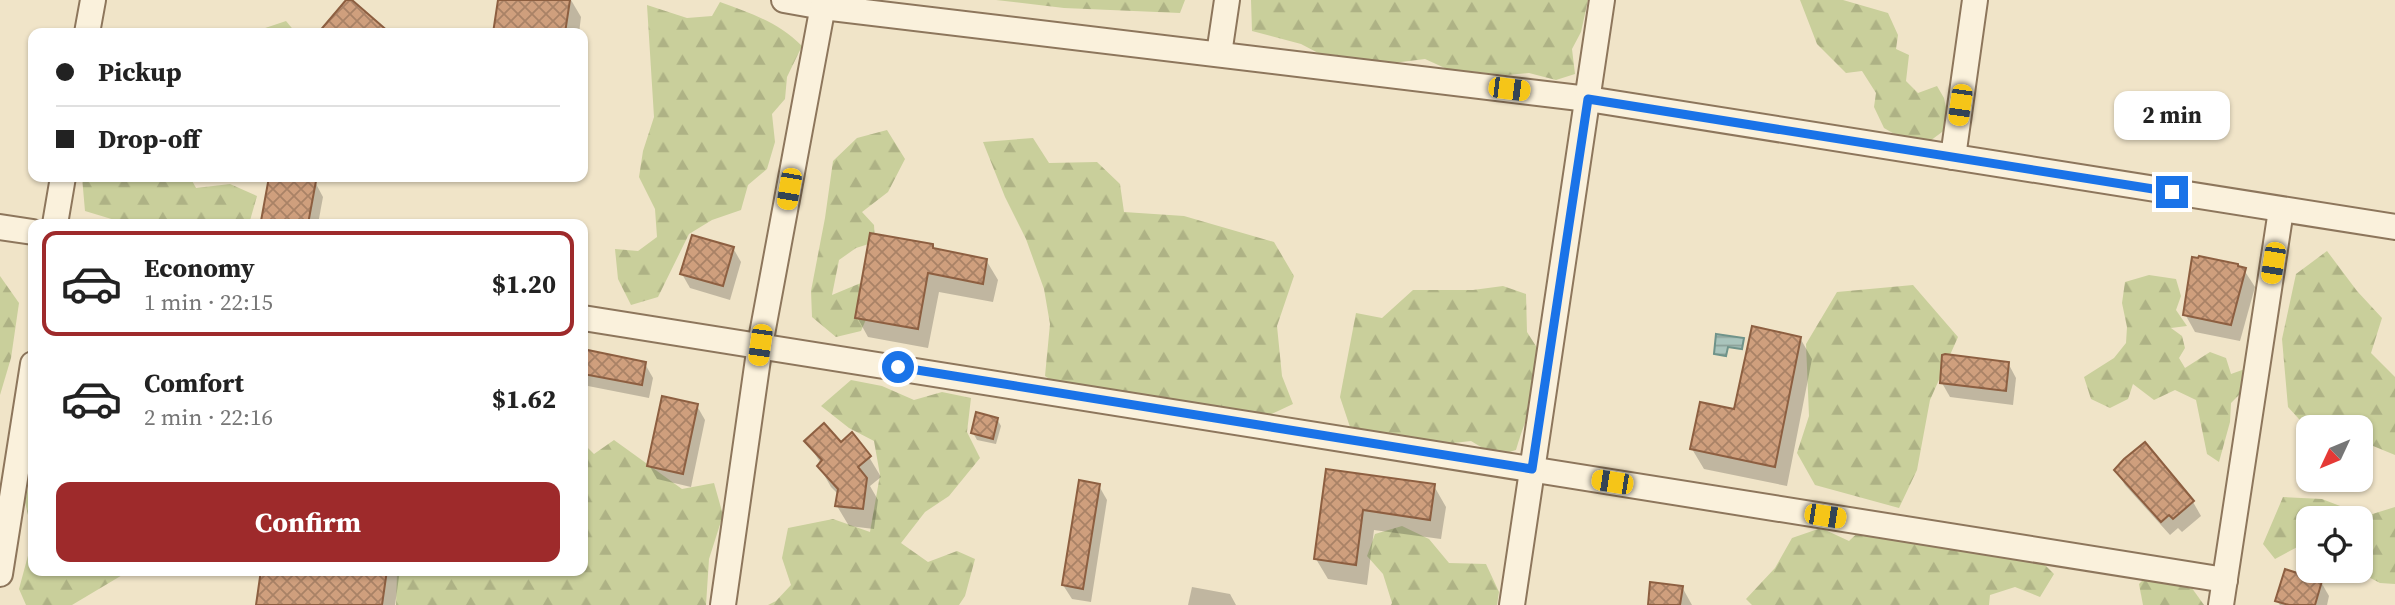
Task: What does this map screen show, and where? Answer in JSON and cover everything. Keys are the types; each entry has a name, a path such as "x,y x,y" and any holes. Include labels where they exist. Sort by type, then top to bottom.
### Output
{"street":[{"path":"88,28 93,0"},
{"path":"784,0 1588,99 2395,227"},
{"path":"1219,54 1227,0"},
{"path":"1512,605 1601,0"},
{"path":"1953,157 1975,0"},
{"path":"723,605 760,345 824,3"},
{"path":"56,219 62,182"},
{"path":"2221,605 2281,210"},
{"path":"0,227 28,231"},
{"path":"588,319 2225,580"},
{"path":"0,575 28,395"}],"green space":[{"path":"996,0 1185,0 1180,13 1064,8"},
{"path":"1251,0 1588,0 1581,32 1572,49 1575,74 1556,80 1529,73 1507,75 1447,69 1425,59 1393,63 1322,55 1301,44 1252,31"},
{"path":"1800,0 1843,0 1888,13 1898,35 1896,49 1909,55 1906,81 1918,93 1937,86 1944,98 1950,126 1930,141 1908,142 1884,128 1874,107 1876,93 1862,71 1846,73 1817,44"},
{"path":"720,2 774,25 802,46 787,77 785,99 772,114 775,142 767,169 748,185 741,210 712,220 689,234 658,297 631,305 618,279 615,249 638,251 657,237 655,209 639,177 643,151 654,117 647,5 687,18 712,16"},
{"path":"286,21 292,28 265,28"},
{"path":"887,130 905,159 888,192 862,212 874,225 875,242 856,248 839,260 832,295 868,280 870,310 861,331 836,337 812,317 811,291 833,161 857,138"},
{"path":"1033,138 1049,163 1097,162 1120,184 1124,212 1184,216 1274,242 1294,276 1277,326 1282,376 1293,404 1265,417 1080,400 1045,376 1050,324 1044,289 1026,239 1005,197 983,142"},
{"path":"82,182 193,182 196,188 230,184 257,196 250,219 111,219 85,211"},
{"path":"2327,251 2357,291 2382,318 2371,353 2395,377 2395,455 2373,446 2373,415 2296,416 2288,407 2282,339 2296,274"},
{"path":"2149,275 2176,279 2181,296 2176,310 2187,326 2171,328 2182,336 2185,348 2179,358 2185,368 2210,352 2226,358 2231,374 2245,369 2247,387 2231,403 2230,422 2219,462 2207,454 2196,400 2175,390 2154,400 2133,384 2128,399 2110,408 2091,399 2084,377 2114,358 2126,343 2127,327 2122,303 2125,282"},
{"path":"0,276 19,303 11,358 0,395"},
{"path":"1913,285 1958,337 1930,400 1917,470 1899,508 1815,485 1797,453 1809,416 1806,344 1837,292"},
{"path":"1503,286 1526,294 1527,332 1548,365 1516,450 1496,456 1471,441 1410,448 1350,427 1340,397 1356,313 1382,318 1413,290 1473,290"},
{"path":"851,380 882,386 914,400 942,392 971,398 967,432 980,458 949,496 925,512 901,543 928,562 957,551 975,559 965,596 959,605 768,605 776,601 791,585 782,558 788,528 833,519 870,532 880,475 874,441 849,428 821,406"},
{"path":"614,440 682,489 714,483 723,515 709,559 706,605 396,605 397,576 588,576 588,448 594,454"},
{"path":"28,488 28,515 25,502"},
{"path":"2283,497 2322,499 2340,506 2296,506 2296,548 2275,559 2263,544"},
{"path":"2395,507 2395,584 2380,583 2373,579 2373,514"},
{"path":"1868,523 2040,560 2054,574 2040,597 2015,587 1990,595 1989,605 1752,605 1746,599 1775,568 1792,538 1821,528 1849,541"},
{"path":"1402,526 1429,539 1449,563 1486,564 1499,592 1497,605 1391,605 1383,574 1367,556 1375,534"},
{"path":"28,556 28,576 121,576 72,605 26,605 19,589"},
{"path":"2146,577 2184,577 2204,605 2143,605 2139,584"}],"water":[{"path":"1716,334 1744,338 1742,349 1728,347 1726,356 1714,354"}],"building":[{"path":"346,0 352,0 384,28 322,28"},
{"path":"498,0 570,0 566,28 494,28"},
{"path":"268,182 316,182 309,219 261,219"},
{"path":"870,233 933,244 933,248 987,259 983,284 928,273 918,329 855,318"},
{"path":"692,235 734,247 723,286 680,274"},
{"path":"2199,256 2246,268 2231,325 2183,315 2192,257"},
{"path":"1752,326 1801,337 1775,467 1690,449 1700,402 1734,409"},
{"path":"588,350 646,362 642,385 588,375"},
{"path":"1942,355 2009,362 2006,391 1940,383"},
{"path":"662,396 698,404 683,474 647,466"},
{"path":"976,412 998,418 993,439 971,433"},
{"path":"824,423 841,442 852,432 871,456 858,467 867,478 863,509 835,506 838,489 817,466 822,460 804,441"},
{"path":"2145,442 2194,501 2173,519 2169,515 2161,522 2114,470"},
{"path":"1326,469 1435,484 1430,520 1363,510 1356,565 1314,559"},
{"path":"1079,480 1100,484 1083,589 1062,585"},
{"path":"2285,569 2296,573 2296,583 2321,583 2315,605 2289,605 2275,601"},
{"path":"260,576 386,576 382,605 256,605"},
{"path":"1650,582 1683,586 1680,605 1648,605"}],"route":[{"path":"898,367 1532,469 1588,99 2172,192"}]}
